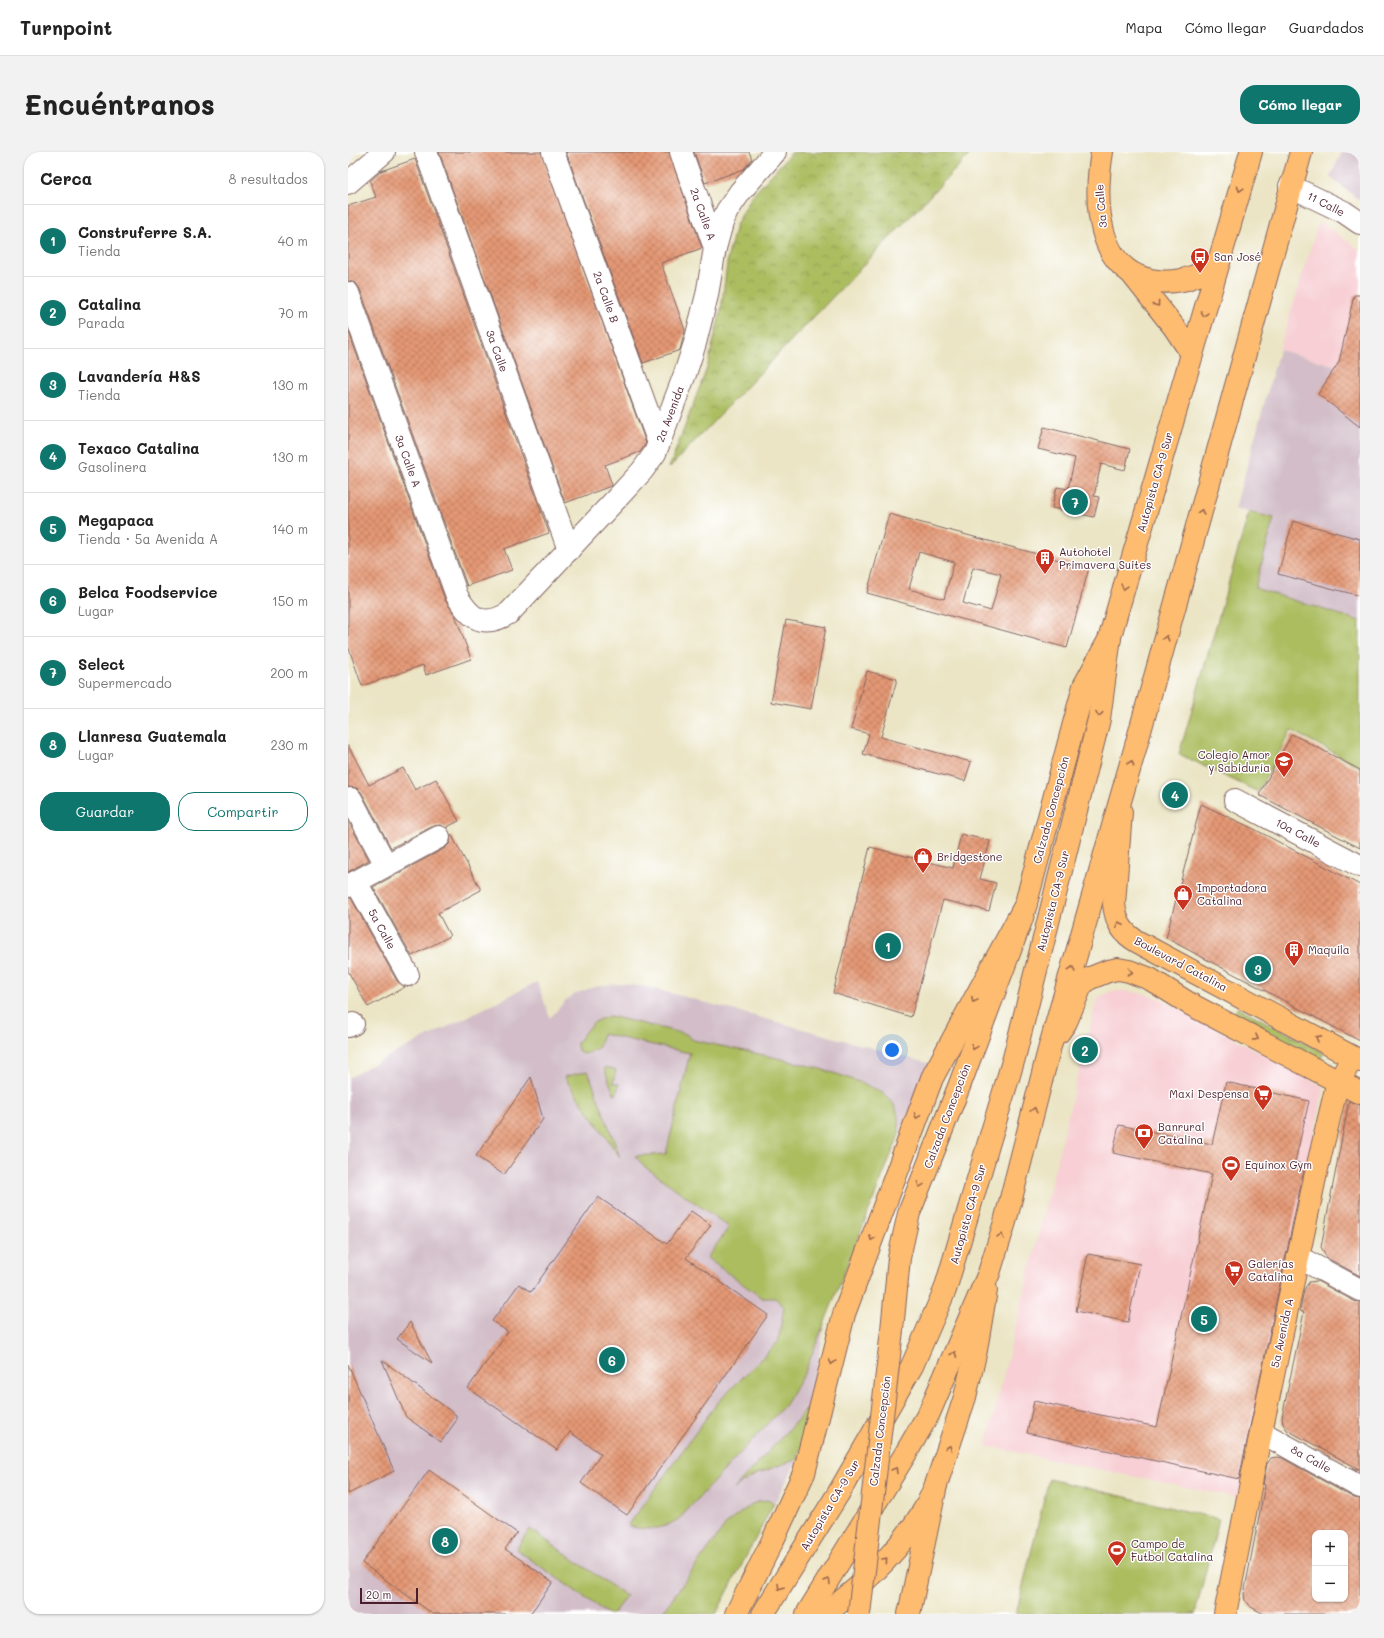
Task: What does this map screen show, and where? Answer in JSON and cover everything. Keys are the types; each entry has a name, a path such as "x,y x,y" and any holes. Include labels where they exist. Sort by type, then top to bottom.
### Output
{"main road":[{"name":"3a Calle","path":"1102,152 1098,189 1102,230 1108,247 1112,255 1132,274 1174,327 1192,354"},
{"name":"Autopista CA-9 Sur","path":"763,1614 838,1494 912,1366 945,1290 1014,1058 1099,719 1110,637 1251,152"},
{"path":"807,1614 906,1453 929,1412 989,1273 1005,1222 1050,1046 1122,796 1290,186 1301,152"},
{"name":"3a Calle","path":"1132,274 1154,280 1178,281 1200,274 1219,262"},
{"name":"Calzada Concepción","path":"859,1614 899,1258 909,1213 960,1084 1022,918 1084,686 1110,637"},
{"name":"Boulevard Catalina","path":"1122,796 1120,844 1114,904 1117,918 1125,933 1138,942 1356,1059"},
{"path":"736,1614 804,1473 844,1314 932,1078 1026,904"},
{"path":"1050,1046 1066,1022 1081,986 1088,979 1098,974 1118,969 1134,972 1150,979 1190,1004 1360,1093"},
{"name":"5a Avenida A","path":"1228,1613 1261,1432 1298,1257 1336,1089 1339,1082 1356,1059"},
{"path":"909,1614 936,1485 965,1397 976,1350 989,1273"},
{"path":"825,1614 880,1565 895,1548 924,1509 936,1485"}],"street":[{"path":"348,183 384,152"},
{"name":"3a Calle","path":"426,152 569,550"},
{"name":"2a Calle B","path":"553,152 659,443"},
{"name":"2a Calle A","path":"681,152 715,248"},
{"name":"2a Avenida","path":"482,620 490,621 498,619 509,613 642,471 655,453 695,343 707,295 715,248 727,211 740,192 776,152"},
{"name":"2a Calle A","path":"691,180 701,192 713,200 727,201 740,192"},
{"name":"11 Calle","path":"1290,186 1344,212 1360,223"},
{"name":"3a Calle A","path":"348,293 453,586 462,605 474,617 482,620"},
{"path":"351,799 386,865"},
{"name":"10a Calle","path":"1235,800 1360,866"},
{"path":"352,884 439,837"},
{"name":"5a Calle","path":"352,884 408,975"},
{"path":"1298,1257 1360,1290"},
{"name":"8a Calle","path":"1261,1432 1360,1487"}],"shaded area":[{"path":"1342,152 1360,152 1360,201 1330,177"},
{"path":"1319,221 1360,250 1360,427 1318,394 1335,366 1279,350"},
{"path":"1279,350 1336,366 1318,394 1360,427 1360,621 1254,588 1274,518 1235,509"},
{"path":"537,982 550,1018 566,1000 577,993 605,985 624,984 648,987 931,1064 899,1135 825,1319 811,1405 798,1459 716,1614 348,1614 348,1078"},
{"path":"1112,991 1127,991 1161,999 1324,1087 1238,1498 986,1446 1097,998"}],"green space":[{"path":"792,152 972,152 669,468 707,368 721,310 728,256 736,225 752,196"},
{"path":"1249,512 1274,518 1255,588 1360,621 1360,767 1291,730 1258,792 1179,754"},
{"path":"1238,1007 1324,1053 1318,1063 1232,1017"},
{"path":"610,1016 686,1034 693,1040 798,1063 859,1082 880,1091 894,1104 899,1124 899,1135 805,1372 784,1406 679,1519 660,1527 648,1529 628,1526 717,1403 778,1342 784,1307 775,1298 762,1298 707,1258 729,1227 645,1167 635,1156 666,1154 690,1053 603,1034 599,1047 585,1054 579,1052 577,1043 587,1029 599,1020"},
{"path":"604,1068 616,1070 613,1083 619,1084 616,1095 614,1094"},
{"path":"588,1071 620,1157 564,1077"},
{"path":"811,1405 798,1459 756,1475 741,1483 734,1489"},
{"name":"Campo de Futbol Catalina","path":"1049,1479 1219,1519 1195,1614 1016,1614"},
{"path":"767,1500 774,1503 716,1614 661,1614 727,1523 752,1504"},
{"path":"530,1529 626,1596 613,1614 608,1614 516,1549"}],"building":[{"path":"439,152 541,152 646,443 640,452 605,465 612,485 611,486 565,503"},
{"path":"566,152 669,152 702,248 661,263 685,330 680,350 643,363"},
{"path":"694,152 749,152 752,159 744,169 705,183"},
{"path":"415,159 549,533 504,549 512,570 467,586 360,289 356,283 348,281 348,206 376,197 370,181 381,171"},
{"path":"1354,295 1360,295 1360,427 1318,394 1339,362"},
{"path":"348,330 445,600 455,615 471,659 426,675 423,665 362,686 348,646"},
{"path":"1044,427 1130,449 1125,470 1101,464 1094,496 1099,497 1094,517 1052,508 1057,487 1068,489 1075,458 1038,449"},
{"name":"Autohotel Primavera Suites","path":"889,514 1089,568 1067,648 867,593","holes":["919,552 954,562 944,599 909,589","973,567 1001,574 991,611 963,603"]},
{"path":"1293,521 1360,539 1360,596 1278,574"},
{"path":"786,620 826,627 811,709 771,702"},
{"path":"867,671 897,679 881,737 971,762 965,781 863,754 869,734 851,729"},
{"path":"1292,734 1360,770 1360,848 1259,795"},
{"path":"348,745 369,785 403,768 415,790 436,779 459,821 447,827 448,829 440,825 433,826 391,848 362,793 357,788 348,787"},
{"path":"1201,804 1254,829 1360,885 1360,1041 1166,938"},
{"path":"348,820 369,860 348,872"},
{"path":"451,834 481,890 438,913 450,936 412,956 373,887 445,848 450,843"},
{"path":"961,834 990,841 980,879 996,883 989,911 943,900 911,1017 833,993 870,847 953,868"},
{"path":"348,898 351,898 397,981 405,987 368,1007 348,971"},
{"path":"531,1077 543,1119 504,1175 476,1156"},
{"name":"Galerías Catalina","path":"1226,1082 1309,1101 1295,1162 1305,1165 1239,1479 1027,1433 1034,1401 1157,1427 1212,1174 1113,1153 1119,1125 1212,1144"},
{"path":"1349,1101 1360,1105 1360,1276 1327,1258 1321,1247"},
{"path":"598,1197 667,1244 691,1211 711,1225 686,1258 768,1315 627,1515 581,1483 601,1454 570,1432 557,1450 468,1388 508,1332 492,1321 519,1284 531,1292"},
{"path":"1088,1254 1140,1264 1128,1322 1076,1311"},
{"path":"1317,1281 1354,1301 1360,1302 1360,1473 1352,1468 1359,1469 1287,1430 1283,1424 1282,1417 1304,1312 1300,1311 1304,1290 1309,1282"},
{"path":"410,1322 432,1363 397,1339"},
{"path":"382,1360 456,1415 456,1421 441,1442 406,1417"},
{"path":"348,1364 394,1471 348,1494"},
{"path":"1271,1458 1282,1458 1354,1498 1360,1499 1360,1614 1264,1614 1249,1606 1245,1600 1244,1594 1265,1485 1263,1484 1267,1464"},
{"path":"429,1470 517,1533 505,1549 553,1582 530,1614 433,1614 362,1563"}],"place":[{"name":"San José","path":"1200,274"},
{"name":"Select","path":"1075,502"},
{"name":"Autohotel Primavera Suites","path":"1045,575"},
{"name":"Colegio Amor y Sabiduría","path":"1284,778"},
{"name":"Texaco Catalina","path":"1175,795"},
{"name":"Bridgestone","path":"923,874"},
{"name":"Importadora Catalina","path":"1183,911"},
{"name":"Construferre S.A.","path":"888,946"},
{"name":"Maquila","path":"1294,967"},
{"name":"Lavandería H&S","path":"1258,969"},
{"name":"Catalina","path":"1085,1050"},
{"name":"Maxi Despensa","path":"1263,1111"},
{"name":"Banrural Catalina","path":"1144,1150"},
{"name":"Equinox Gym","path":"1231,1182"},
{"name":"Galerías Catalina","path":"1234,1287"},
{"name":"Megapaca","path":"1204,1319"},
{"name":"Belca Foodservice","path":"612,1360"},
{"name":"Llanresa Guatemala","path":"445,1541"},
{"name":"Campo de Futbol Catalina","path":"1117,1567"}]}
